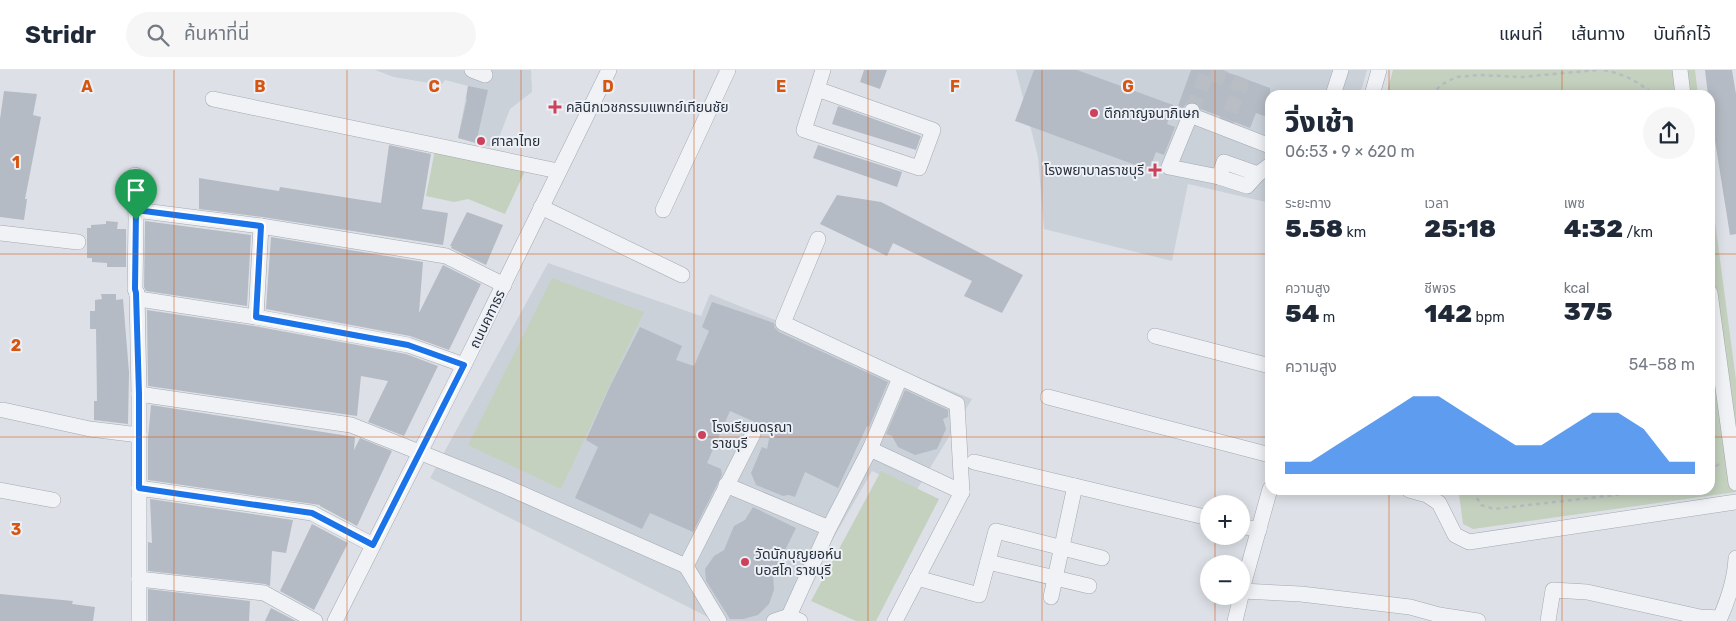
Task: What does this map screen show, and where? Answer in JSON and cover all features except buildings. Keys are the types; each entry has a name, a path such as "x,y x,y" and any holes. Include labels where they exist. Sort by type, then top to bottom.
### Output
{"street":[{"name":"ถนนคฑาธร","path":"335,621 373,545 426,455 464,365 609,70"},
{"path":"663,210 728,70"},
{"path":"817,89 933,130 919,168 804,130 822,70"},
{"path":"1335,90 1341,70"},
{"path":"1373,90 1379,70"},
{"path":"1680,70 1682,90"},
{"path":"213,99 558,171"},
{"path":"1264,169 1247,186 1219,177 1169,167 1191,113 1265,144"},
{"path":"135,175 135,289 139,394 139,621"},
{"path":"541,207 682,275"},
{"path":"136,210 261,226 446,256 504,285"},
{"path":"256,317 261,226"},
{"path":"0,233 78,242"},
{"path":"818,240 783,322 957,404 962,492 895,621"},
{"path":"136,293 139,299 256,317 408,345 464,365"},
{"path":"1715,330 1736,483"},
{"path":"1155,336 1265,365"},
{"path":"774,621 794,618 829,528 870,449 900,378"},
{"path":"139,394 350,424 576,516 686,566 719,621"},
{"path":"1048,397 1265,454"},
{"path":"3,410 90,429 139,435"},
{"path":"686,566 753,434"},
{"path":"870,449 962,492"},
{"path":"974,462 1200,516"},
{"path":"726,486 829,528"},
{"path":"1050,598 1075,486"},
{"path":"139,488 312,513 373,545"},
{"path":"0,490 52,500"},
{"path":"1250,562 1268,495"},
{"path":"1428,495 1439,503 1456,535 1469,542 1736,502"},
{"path":"1250,528 1259,530"},
{"path":"917,578 979,595 996,531 1102,558"},
{"path":"1548,621 1553,590 1587,592 1700,617 1720,618 1726,604 1736,566 1736,558"},
{"path":"988,562 1089,586"},
{"path":"139,579 264,593 314,621"},
{"path":"1250,593 1301,594 1410,607 1439,615 1478,621"},
{"path":"1235,621 1238,605"}],"path":[{"path":"1436,90 1456,77 1479,75 1521,77 1597,70"},
{"path":"1604,70 1622,74 1648,90"},
{"path":"1477,495 1481,505 1494,509 1615,495"}],"shaded area":[{"path":"375,70 531,70 532,92 510,109 495,148 458,138 468,86 445,80 441,85 394,77"},
{"name":"โรงพยาบาลราชบุรี","path":"1016,70 1367,70 1361,90 1265,90 1265,202 1188,184 1172,261 1044,229 1038,157"},
{"name":"โรงเรียนดรุณา ราชบุรี","path":"548,263 701,316 710,294 972,399 916,491 872,471 786,621 716,621 430,478"}],"green space":[{"path":"1393,70 1695,70 1697,90 1387,90"},
{"path":"435,150 526,169 505,214 468,199 454,202 426,196"},
{"path":"1715,222 1736,380 1736,492 1715,495"},
{"path":"552,278 644,312 561,489 468,445"},
{"path":"881,471 939,499 876,621 856,621 811,601"},
{"path":"1459,495 1715,495 1473,529 1463,524"}],"tunnel":[{"path":"1192,111 1207,72 1241,85 1226,123"}],"place":[{"name":"คลินิกเวชกรรมแพทย์เทียนชัย","path":"555,107"},
{"name":"ตึกกาญจนาภิเษก","path":"1094,113"},
{"name":"ศาลาไทย","path":"481,141"},
{"name":"โรงพยาบาลราชบุรี","path":"1155,170"},
{"name":"โรงเรียนดรุณา ราชบุรี","path":"702,435"},
{"name":"วัดนักบุญยอห์น บอสโก ราชบุรี","path":"745,562"}],"route":[{"path":"136,210 261,226 256,317 408,345 464,365 373,545 312,513 139,488 139,394 135,289 136,220 136,210"}]}
